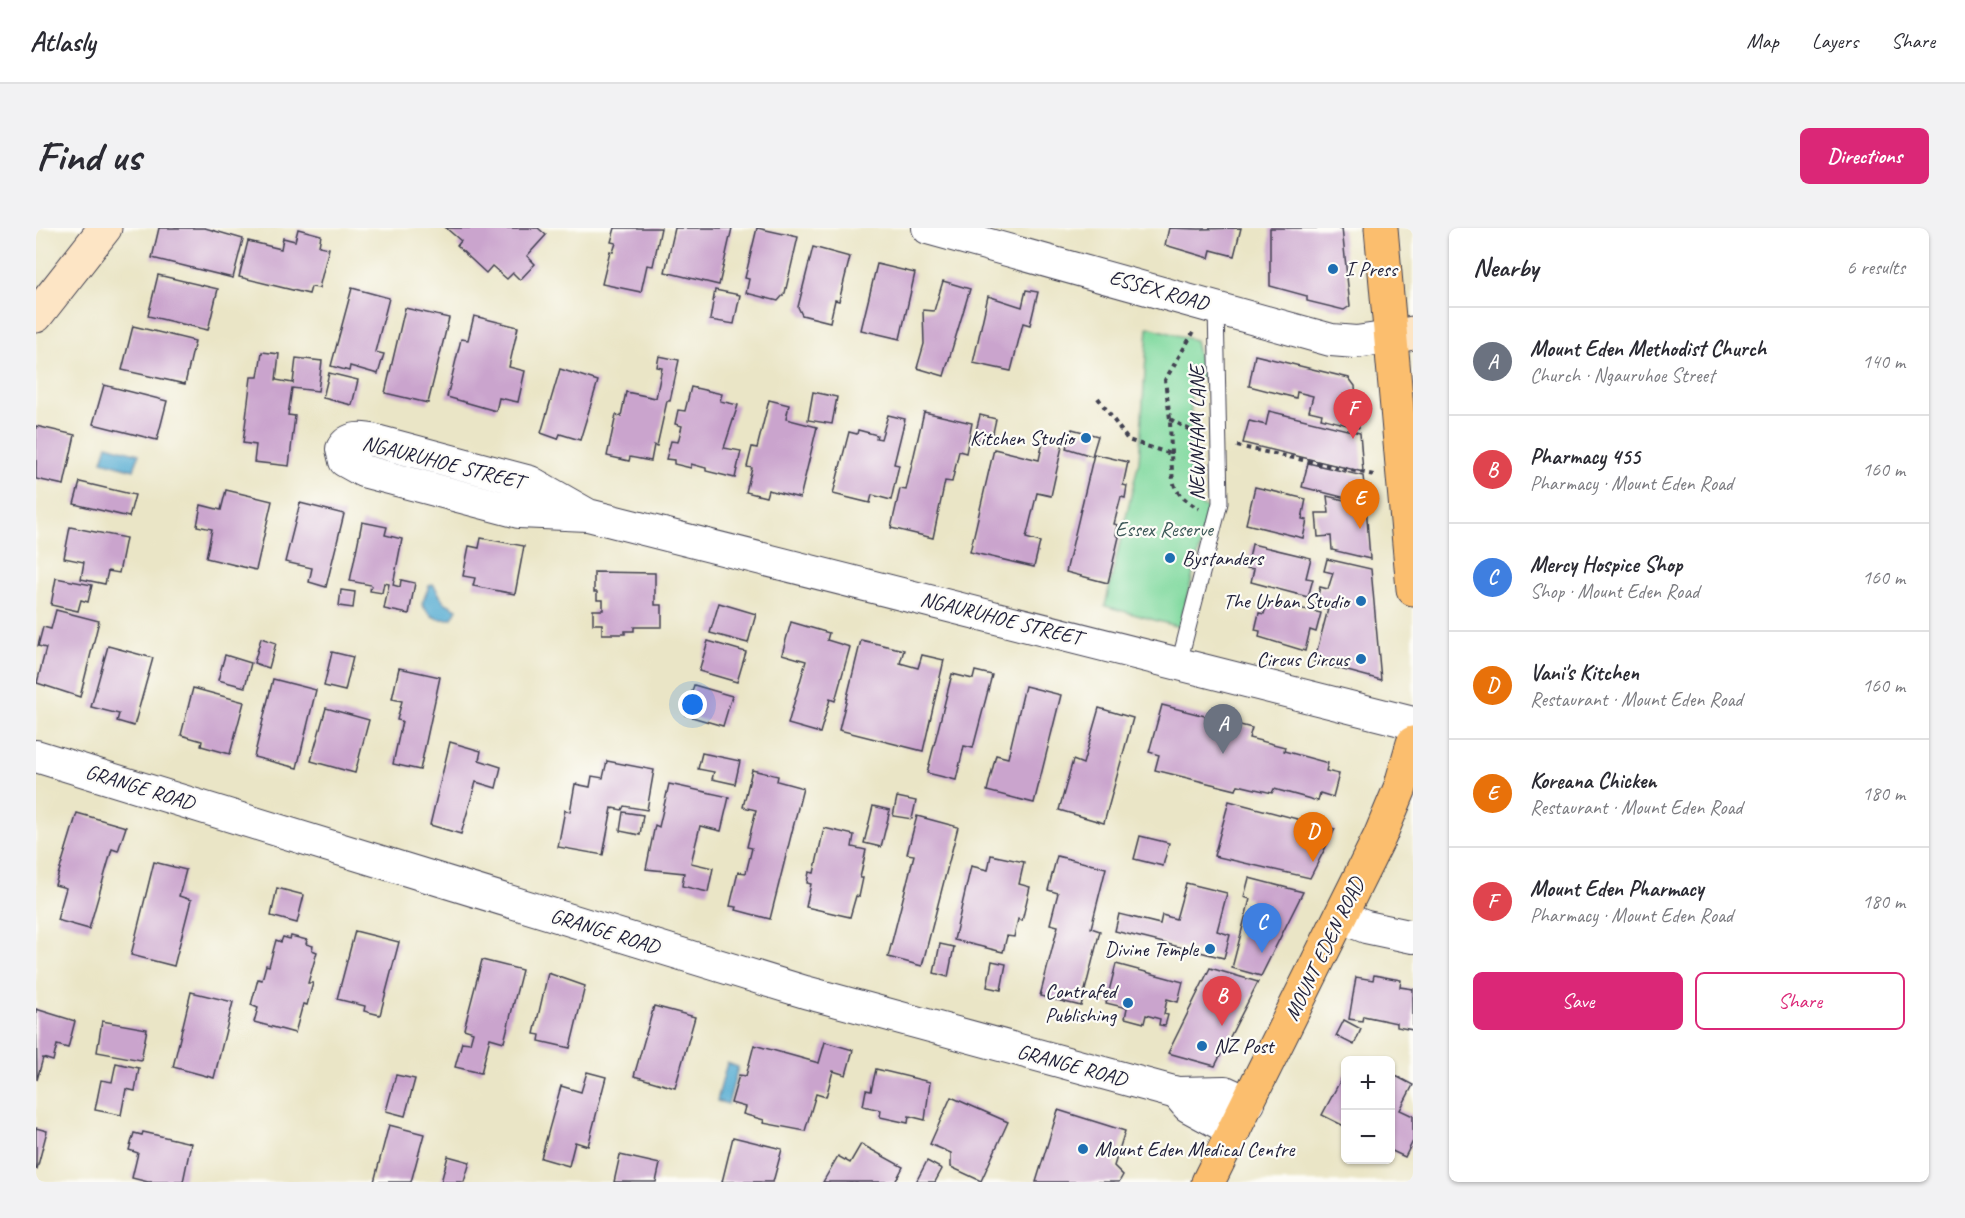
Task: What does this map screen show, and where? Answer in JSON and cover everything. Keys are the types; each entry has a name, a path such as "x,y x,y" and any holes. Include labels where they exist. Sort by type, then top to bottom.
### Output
{"main road":[{"path":"1381,228 1402,335 1413,589"},
{"name":"MOUNT EDEN ROAD","path":"1208,1182 1387,821 1413,743"}],"street":[{"path":"36,316 105,228"},
{"name":"ESSEX ROAD","path":"928,228 1331,340 1356,342 1402,335"},
{"name":"NGAURUHOE STREET","path":"588,515 530,482 362,439 348,441 342,449 345,461 371,473 519,512 588,515 1413,723"},
{"name":"GRANGE ROAD","path":"36,756 805,993 1177,1093 1225,1092 1242,1117"},
{"path":"1340,917 1366,927 1413,937"}],"lane":[{"name":"NEWNHAM LANE","path":"1179,663 1220,503 1216,307"}],"path":[{"path":"1193,333 1165,380 1170,419 1172,480 1178,496 1201,510"},
{"path":"1098,398 1128,440 1170,454"},
{"path":"1170,419 1209,441 1374,475"}],"green space":[{"name":"Essex Reserve","path":"1148,327 1195,340 1203,379 1191,374 1190,497 1210,511 1179,627 1105,606 1139,461"}],"water":[{"path":"107,445 139,454 134,470 102,461"},
{"path":"433,584 444,602 457,609 452,618 434,617 422,604 429,586"},
{"path":"727,1063 738,1067 728,1104 717,1101"}],"building":[{"path":"159,228 205,228 243,239 233,278 152,258"},
{"path":"446,228 538,228 546,235 527,256 535,264 520,280 513,273 507,279 492,266 486,273 457,246 461,241"},
{"path":"615,228 661,228 653,266 647,265 641,292 602,284 610,251 613,252 616,243 611,242"},
{"path":"675,228 732,228 719,285 665,272"},
{"path":"757,228 798,237 785,293 778,301 746,293 749,279 745,278"},
{"path":"1169,228 1241,228 1234,256 1211,250 1209,258 1165,245"},
{"path":"1270,228 1342,228 1350,306 1344,310 1307,301 1307,296 1270,286"},
{"path":"298,229 321,235 319,246 329,248 319,288 311,287 309,294 239,277 248,241 281,249 283,238 295,241"},
{"path":"813,247 850,257 839,301 835,300 830,322 802,315 798,307"},
{"path":"877,264 915,273 900,339 861,330"},
{"path":"158,275 218,289 208,330 148,316"},
{"path":"943,281 970,289 944,376 917,368 924,344 923,310 934,311"},
{"path":"352,288 389,298 375,352 384,354 378,374 350,366 349,371 331,366"},
{"path":"715,290 740,295 734,324 710,320"},
{"path":"1026,290 1038,292 1030,325 1023,323 1011,371 973,363 988,296 1022,307"},
{"path":"405,308 449,318 428,403 385,393"},
{"path":"474,316 518,327 509,367 525,371 518,402 499,398 496,411 447,397 461,339 468,340"},
{"path":"133,326 195,341 185,384 122,370"},
{"path":"262,352 279,354 276,380 293,383 296,358 322,361 318,391 292,388 288,415 295,416 289,466 254,462 256,445 243,443 251,377 258,377"},
{"path":"1255,355 1349,378 1355,386 1359,428 1321,418 1322,414 1309,411 1313,396 1297,392 1296,398 1249,386"},
{"path":"659,356 679,360 670,401 667,401 657,446 654,445 651,461 630,457 629,461 607,456 616,415 621,416 626,392 656,398 662,368 657,367"},
{"path":"560,369 598,381 580,440 560,434 558,439 541,433"},
{"path":"329,373 358,380 352,405 323,398"},
{"path":"104,385 167,401 157,440 93,424"},
{"path":"691,387 722,394 720,401 738,405 724,448 741,451 735,478 706,471 706,468 691,464 691,468 674,464 674,460 666,459 671,441 678,442 682,426 675,424 678,410 685,411"},
{"path":"813,392 837,397 832,424 808,420"},
{"path":"769,400 789,405 786,419 817,427 800,498 768,490 766,497 746,492 752,468 747,467 752,447 757,448"},
{"path":"1269,411 1360,433 1363,472 1243,443 1249,421 1266,425"},
{"path":"924,412 972,423 966,453 959,451 952,482 945,481 933,538 891,528 900,489 906,490"},
{"path":"888,415 905,419 894,464 899,465 891,500 872,495 870,503 833,494 849,432 857,434 858,430 877,435 876,438 881,439"},
{"path":"980,415 996,419 991,442 974,439"},
{"path":"36,426 75,435 64,485 36,479"},
{"path":"1072,429 1098,436 1092,456 1066,448"},
{"path":"1044,437 1063,442 1051,496 1037,493 1026,538 1040,542 1034,567 970,552 994,449 1039,460"},
{"path":"1094,454 1128,462 1123,485 1127,486 1125,498 1121,497 1114,524 1118,525 1116,535 1119,537 1108,583 1066,572"},
{"path":"1308,463 1363,476 1366,503 1302,487"},
{"path":"80,482 135,495 129,517 74,504"},
{"path":"1255,487 1306,499 1302,519 1307,520 1303,538 1246,524"},
{"path":"226,490 272,501 256,570 206,558 212,529 197,526 201,505 221,510"},
{"path":"1327,496 1366,505 1370,559 1332,550 1331,536 1318,537 1316,513 1329,513"},
{"path":"300,503 344,514 326,587 309,582 312,568 285,562"},
{"path":"362,522 387,527 385,535 402,539 393,585 400,587 401,580 415,583 409,614 384,609 389,584 384,583 382,593 370,591 371,585 350,581"},
{"path":"70,527 126,538 119,573 108,571 105,584 81,579 84,562 64,558"},
{"path":"481,538 524,546 515,594 473,586 475,578 463,576 469,546 479,548"},
{"path":"1252,544 1311,558 1306,578 1313,579 1308,597 1251,582 1254,569 1247,568"},
{"path":"1327,559 1371,569 1381,680 1314,662 1328,609 1315,606 1320,587 1328,589 1333,573 1324,571"},
{"path":"594,572 655,573 655,605 662,605 662,627 634,627 634,631 625,631 625,634 602,634 602,624 593,624 593,610 603,610 603,600 597,600 597,592 594,592"},
{"path":"56,578 92,585 88,602 81,600 78,611 51,605"},
{"path":"341,590 355,592 353,608 339,606"},
{"path":"1268,601 1321,613 1316,632 1310,630 1305,651 1259,637 1260,631 1255,630 1259,613 1264,614"},
{"path":"719,603 756,614 748,643 710,633"},
{"path":"56,610 99,621 80,697 37,683 46,648 38,646 43,627 51,629"},
{"path":"791,622 829,633 827,640 850,647 835,701 830,699 820,733 788,724 806,661 782,654"},
{"path":"261,638 276,643 269,668 254,663"},
{"path":"861,640 904,650 900,663 918,668 922,655 944,660 923,751 839,730"},
{"path":"708,641 746,652 737,682 699,671"},
{"path":"108,646 153,658 134,726 117,721 119,714 91,707"},
{"path":"332,652 353,657 345,691 324,686"},
{"path":"225,655 251,663 245,687 218,680"},
{"path":"399,668 440,677 420,770 393,764 402,721 397,720 402,701 392,699"},
{"path":"975,671 992,675 973,748 964,746 956,780 927,773 952,674 973,679"},
{"path":"273,679 316,690 297,768 254,757"},
{"path":"694,685 732,696 723,726 685,715"},
{"path":"1025,686 1061,695 1034,803 987,791 996,755 1008,758"},
{"path":"193,688 244,702 230,754 201,746 202,741 181,735"},
{"path":"1162,705 1252,728 1249,738 1285,747 1284,751 1328,763 1326,771 1339,774 1333,797 1320,793 1318,801 1274,789 1272,793 1238,785 1236,790 1155,770 1159,755 1149,752"},
{"path":"326,708 369,720 355,773 311,761"},
{"path":"1099,708 1133,718 1104,823 1059,810 1073,760 1083,764"},
{"path":"450,742 481,751 479,760 501,767 496,788 476,782 461,834 430,825"},
{"path":"702,753 740,761 735,784 712,779 714,772 698,769"},
{"path":"607,761 654,770 647,810 624,806 622,810 612,808 603,855 558,847 565,810 570,812 575,784 590,787 592,776 603,778"},
{"path":"752,770 778,776 777,781 803,788 770,919 736,910 737,907 730,906 738,872 746,873 752,848 747,847 756,810 743,807"},
{"path":"669,784 729,797 721,831 700,826 691,863 713,868 708,892 682,886 684,873 646,869 655,825 659,827"},
{"path":"897,797 916,801 912,819 893,816"},
{"path":"1229,801 1335,829 1310,878 1214,856"},
{"path":"873,806 890,810 881,847 864,843"},
{"path":"623,812 643,815 640,835 620,831"},
{"path":"77,813 126,827 118,851 112,849 89,929 57,920 66,888 55,885"},
{"path":"917,816 958,827 922,966 888,957 914,855 907,854"},
{"path":"824,828 854,835 852,847 866,850 860,878 863,878 859,897 856,896 850,917 806,907 811,884 807,883 809,872 814,873"},
{"path":"1140,836 1169,843 1163,866 1134,859"},
{"path":"991,855 1024,862 1019,884 1030,887 1022,921 1018,919 1014,937 1007,936 1003,952 954,940 971,866 988,870"},
{"path":"1057,856 1106,868 1091,928 1100,931 1081,1006 1040,996 1058,926 1050,924 1058,893 1048,890"},
{"path":"154,862 186,870 179,896 191,900 174,966 131,955"},
{"path":"1249,878 1303,892 1261,976 1232,968 1250,899 1244,897"},
{"path":"1186,883 1227,893 1217,931 1230,935 1224,958 1115,931 1119,914 1160,924 1162,915 1176,919"},
{"path":"277,888 304,895 297,923 271,916"},
{"path":"355,931 399,942 380,1015 364,1011 365,1006 337,999"},
{"path":"291,936 307,940 306,944 313,946 312,950 317,952 308,983 313,983 307,1005 303,1004 295,1033 254,1022 258,1008 251,1005 258,979 262,980 266,965 269,966 276,940 281,942 283,937 290,939"},
{"path":"940,944 954,947 948,977 934,973"},
{"path":"482,960 522,970 504,1042 490,1038 481,1073 455,1067 462,1042 470,1043 473,1032 464,1029"},
{"path":"992,961 1006,964 1001,990 987,987"},
{"path":"1116,964 1183,982 1178,1002 1167,999 1164,1014 1168,1015 1165,1026 1159,1025 1160,1019 1146,1015 1144,1023 1125,1018 1127,1008 1106,1003"},
{"path":"1210,968 1258,982 1215,1066 1168,1053"},
{"path":"548,973 585,986 570,1048 539,1041 540,1035 534,1034"},
{"path":"1374,975 1401,980 1400,987 1413,989 1413,1030 1397,1027 1397,1023 1363,1016 1362,1021 1349,1019 1356,977 1373,980"},
{"path":"191,992 233,1002 214,1078 173,1067"},
{"path":"654,1006 695,1017 675,1088 634,1076"},
{"path":"36,1009 75,1021 68,1048 57,1045 53,1061 43,1058 37,1080"},
{"path":"1344,1020 1361,1029 1354,1045 1336,1036"},
{"path":"102,1021 147,1029 141,1060 97,1052"},
{"path":"825,1042 853,1050 846,1075 833,1071 826,1097 816,1094 805,1131 763,1123 764,1120 743,1114 745,1107 731,1103 739,1075 746,1076 754,1045 819,1063"},
{"path":"116,1063 139,1068 135,1091 126,1089 121,1115 95,1110 101,1080 112,1082"},
{"path":"876,1069 930,1082 925,1120 909,1116 908,1123 880,1117 881,1110 863,1106 866,1090 871,1091"},
{"path":"587,1072 606,1077 588,1146 575,1142 569,1166 541,1158 561,1086 581,1092"},
{"path":"396,1075 415,1079 405,1116 386,1111"},
{"path":"1395,1076 1413,1085 1400,1110 1413,1116 1413,1141 1405,1157 1395,1152"},
{"path":"1341,1079 1341,1124 1322,1115"},
{"path":"951,1097 1008,1122 981,1181 951,1167 951,1153 930,1144"},
{"name":"Mount Eden Medical Centre","path":"1058,1110 1125,1131 1114,1166 1123,1175 1119,1182 1036,1182"},
{"path":"389,1125 424,1134 411,1182 374,1182"},
{"path":"36,1128 47,1131 37,1169 36,1169"},
{"path":"143,1132 191,1143 183,1182 148,1182 132,1178 138,1153 129,1150 134,1133 142,1135"},
{"path":"733,1137 782,1149 773,1182 722,1182"},
{"path":"861,1144 903,1167 895,1182 823,1182 838,1156 850,1163"},
{"path":"620,1155 660,1164 656,1182 614,1182"},
{"path":"448,1156 470,1162 464,1182 441,1182"},
{"path":"927,1161 942,1169 935,1182 916,1182"}],"place":[{"name":"I Press","path":"1333,269"},
{"name":"Kitchen Studio","path":"1086,438"},
{"name":"Mount Eden Pharmacy","path":"1353,439"},
{"name":"Koreana Chicken","path":"1360,529"},
{"name":"Bystanders","path":"1170,558"},
{"name":"The Urban Studio","path":"1361,601"},
{"name":"Circus Circus","path":"1361,659"},
{"name":"Mount Eden Methodist Church","path":"1223,754"},
{"name":"Vani's Kitchen","path":"1313,862"},
{"name":"Divine Temple","path":"1210,949"},
{"name":"Mercy Hospice Shop","path":"1262,953"},
{"name":"Contrafed Publishing","path":"1128,1003"},
{"name":"Pharmacy 455","path":"1222,1026"},
{"name":"NZ Post","path":"1202,1046"},
{"name":"Mount Eden Medical Centre","path":"1083,1149"}]}
